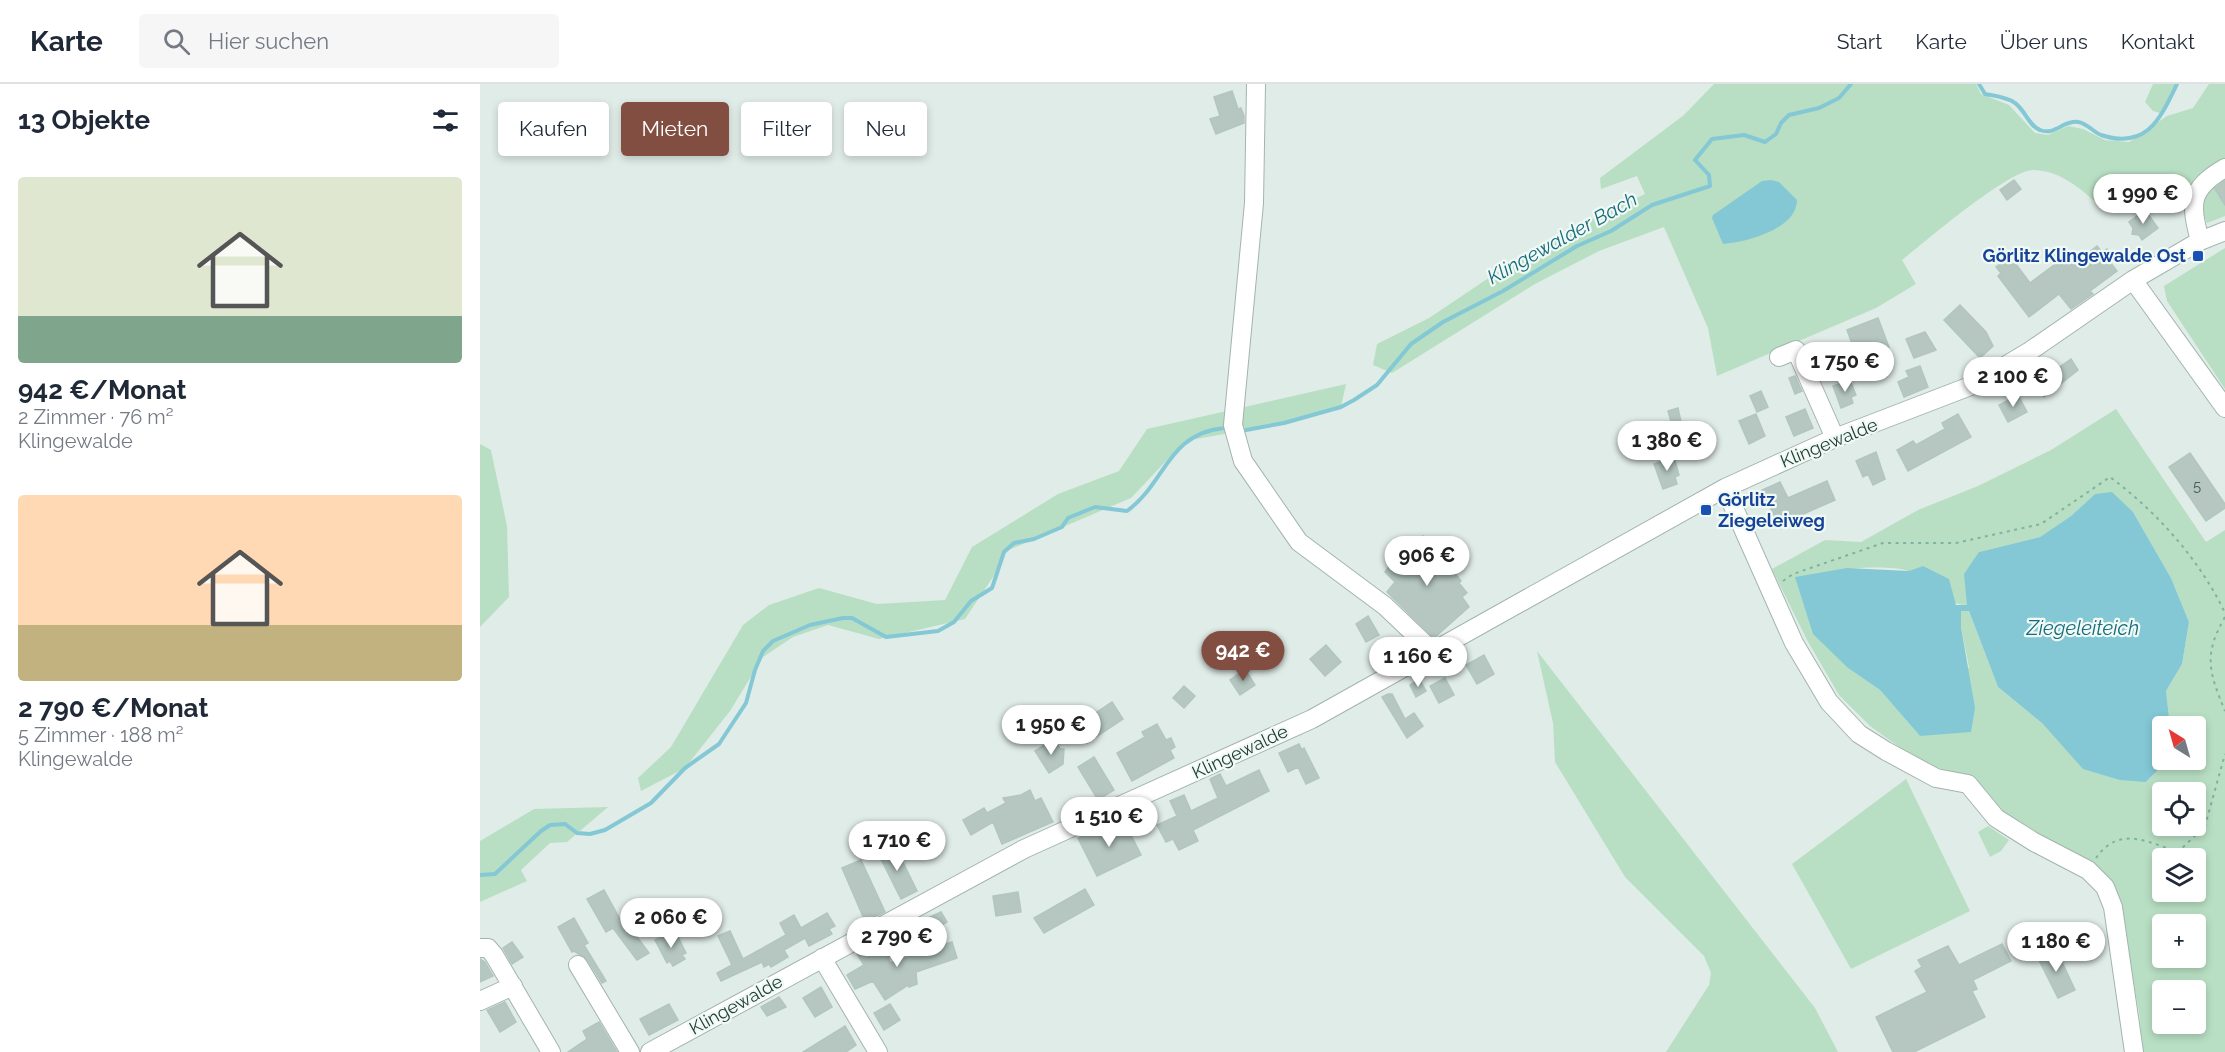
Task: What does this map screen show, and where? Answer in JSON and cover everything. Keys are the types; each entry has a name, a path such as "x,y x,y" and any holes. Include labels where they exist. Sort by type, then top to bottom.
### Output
{"street":[{"path":"1256,84 1254,203 1233,425 1243,461 1280,517 1309,551 1386,606 1426,645 1431,654"},
{"path":"2200,242 2193,212 2196,193 2206,179 2225,168"},
{"name":"Klingewalde","path":"650,1052 675,1046 822,958 1024,849 1312,718 1431,654 1725,488 1835,438 1973,385 2030,351 2133,280 2200,242 2225,231"},
{"path":"2133,280 2225,408"},
{"path":"1779,357 1796,350 1835,438"},
{"path":"1725,488 1794,643 1829,702 1859,734 1936,778 1968,784 1996,818 2034,842 2088,870 2105,886 2114,907 2134,1052"},
{"path":"480,948 488,948 494,955 551,1052"},
{"path":"822,958 878,1052"},
{"path":"578,965 630,1052"},
{"path":"480,1001 513,986"}],"path":[{"path":"1771,590 1793,574 1883,543 1956,543 2042,524 2110,477 2142,501 2210,580 2225,615 2213,637 2210,674 2225,711"},
{"path":"2088,870 2104,847 2132,837 2178,852 2205,826 2225,754"}],"green space":[{"path":"1714,84 1976,84 1981,94 2009,105 2035,133 2048,135 2068,126 2083,129 2105,140 2129,142 2167,116 2193,108 2209,84 2225,84 2225,161 2163,204 2134,193 2101,207 2071,182 2054,174 2034,170 2022,173 1987,193 1902,260 1916,284 1876,308 1717,376 1708,328 1664,227 1599,251 1535,284 1392,373 1373,365 1377,344 1429,318 1508,265 1570,230 1645,194 1637,176 1601,189 1600,178 1684,115"},
{"path":"2153,84 2178,84 2163,114 2153,111 2145,102"},
{"path":"2225,171 2225,216 2207,223 2201,205 2202,193"},
{"path":"2225,248 2225,389 2167,301 2164,286"},
{"path":"1346,384 1341,407 1286,423 1185,441 1131,498 1004,552 993,577 965,619 879,639 828,625 793,637 763,657 730,711 685,768 641,791 638,778 671,747 743,625 769,605 819,588 877,604 945,600 972,547 1058,494 1119,471 1147,429"},
{"path":"2116,409 2206,542 2225,530 2225,1052 2143,1052 2139,1012 2117,894 2071,853 2005,815 1964,776 1920,762 1870,726 1839,695 1807,640 1772,569 1825,540 1861,542 1918,510 1978,486 2051,450","holes":["2095,494 2133,512 2171,578 2189,622 2182,664 2166,691 2169,716 2206,716 2206,770 2158,770 2146,782 2043,724 1998,687 1969,611 1961,611 1961,627 1969,667 1943,732 1920,736 1880,690 1848,668 1829,572 1868,568 1900,569 1923,579 1951,601 1968,605 1979,552 2040,537 2071,516"]},
{"path":"480,444 491,450 507,526 509,597 480,627"},
{"path":"1537,651 1815,1008 1838,1052 1666,1052 1709,985 1711,973 1704,956 1625,877 1555,762 1553,723"},
{"path":"1906,779 1970,911 1851,969 1792,864"},
{"path":"608,807 567,842 550,843 521,870 527,881 480,902 480,841 534,809"},
{"path":"1988,826 2009,840 2001,851 1990,857 1978,832"}],"water":[{"path":"1762,181 1779,182 1797,200 1795,210 1789,219 1757,237 1723,244 1712,218 1713,215"},
{"name":"Ziegeleiteich","path":"2112,492 2133,512 2171,578 2189,622 2182,664 2166,691 2169,716 2152,716 2152,770 2158,770 2146,782 2120,780 2083,769 2043,724 1998,687 1969,611 1961,611 1961,627 1975,708 1971,732 1920,736 1880,690 1848,668 1813,634 1795,577 1847,568 1909,571 1923,566 1949,579 1956,605 1967,605 1964,574 1979,552 2040,537 2071,516 2095,494"}],"building":[{"path":"1232,91 1238,109 1241,108 1244,116 1244,123 1216,134 1210,119 1220,116 1214,97"},
{"path":"2014,180 2021,189 2007,200 2000,190"},
{"path":"2225,181 2225,205 2215,189"},
{"path":"2145,210 2158,228 2142,240 2139,235 2132,234 2133,228 2129,222"},
{"path":"2097,246 2102,252 2107,249 2113,258 2109,261 2117,271 2090,291 2093,294 2071,309 2059,294 2029,317 1998,276 2001,273 1996,267 2007,259 2011,265 2015,263 2030,283 2058,262 2053,256 2063,249 2075,263"},
{"path":"1960,305 1986,332 1993,346 1980,358 1944,320"},
{"path":"1878,318 1889,347 1858,360 1847,330"},
{"path":"1925,332 1936,350 1914,358 1906,339"},
{"path":"2071,359 2078,370 2044,397 2035,384"},
{"path":"1920,366 1928,387 1904,397 1898,382 1909,377 1906,371"},
{"path":"1795,376 1802,391 1795,394 1789,378"},
{"path":"1850,380 1856,395 1851,397 1853,403 1841,408 1833,386"},
{"path":"1761,391 1768,407 1757,412 1750,396"},
{"path":"2018,395 2027,412 2008,422 1999,405"},
{"path":"1678,408 1681,422 1672,425 1668,411"},
{"path":"1805,409 1813,428 1794,436 1786,417"},
{"path":"1756,414 1765,436 1749,444 1739,421"},
{"path":"1958,414 1971,437 1908,471 1897,450 1913,441 1916,445 1945,429 1942,423"},
{"path":"1876,452 1885,479 1873,485 1868,474 1863,477 1856,461"},
{"path":"2190,453 2225,504 2225,508 2206,521 2169,467"},
{"path":"1674,457 1679,475 1675,477 1677,484 1663,489 1654,464"},
{"path":"1827,481 1835,500 1792,519 1793,522 1780,528 1762,490 1780,482 1788,498"},
{"path":"1423,536 1433,549 1437,546 1453,566 1451,568 1467,593 1462,597 1469,607 1434,638 1387,592 1395,582 1385,572"},
{"path":"1368,616 1379,635 1366,642 1356,624"},
{"path":"1326,645 1341,662 1325,676 1310,659"},
{"path":"1484,655 1494,674 1477,684 1466,665"},
{"path":"1245,669 1255,685 1240,695 1230,680"},
{"path":"1445,678 1454,695 1439,703 1430,686"},
{"path":"1419,679 1426,691 1416,697 1410,685"},
{"path":"1184,686 1195,696 1184,708 1173,698"},
{"path":"1392,694 1405,719 1414,713 1423,726 1407,738 1382,697"},
{"path":"1112,702 1123,719 1087,743 1076,726"},
{"path":"1157,724 1166,740 1171,738 1175,747 1170,750 1174,758 1132,781 1117,753 1145,737 1142,732"},
{"path":"1054,739 1060,749 1064,749 1063,764 1049,773 1035,751"},
{"path":"1299,744 1302,750 1304,748 1319,778 1306,784 1298,767 1288,772 1279,753"},
{"path":"1094,757 1114,790 1098,800 1078,767"},
{"path":"1259,770 1269,791 1193,830 1198,841 1179,850 1173,839 1166,842 1157,825 1177,816 1170,801 1184,795 1191,811 1218,798 1210,779 1220,774 1226,786"},
{"path":"1030,790 1035,801 1041,798 1053,822 1002,844 993,822 971,835 963,820 984,808 987,813 1006,803 1003,798 1021,795"},
{"path":"1119,824 1121,827 1126,825 1141,855 1097,876 1078,838 1095,830 1097,835"},
{"path":"894,844 917,891 901,899 878,853"},
{"path":"861,860 885,912 865,921 842,868"},
{"path":"1085,889 1094,905 1044,933 1034,918"},
{"path":"604,890 626,930 630,927 649,953 637,960 613,928 606,932 587,899"},
{"path":"1018,892 1021,912 996,916 993,896"},
{"path":"941,912 947,922 918,940 910,926"},
{"path":"827,913 835,926 829,929 832,934 809,946 805,938 784,950 788,957 771,967 769,964 764,967 762,962 721,981 717,973 732,965 718,936 730,931 743,959 786,935 780,923 794,915 801,928"},
{"path":"574,918 588,943 584,945 606,981 602,983 587,959 572,952 558,927"},
{"path":"666,934 669,939 677,935 686,953 682,955 685,959 673,966 670,961 667,963 655,940"},
{"path":"512,942 523,957 512,964 503,948"},
{"path":"894,942 898,951 888,957 890,963 952,942 957,958 916,972 917,984 909,987 908,985 885,1000 873,981 855,989 847,975 864,965 857,954 866,948 870,954"},
{"path":"2002,944 2011,961 1973,980 1977,989 1972,991 1985,1017 1914,1052 1893,1052 1876,1017 1927,992 1915,971 1922,967 1918,960 1948,946 1959,965"},
{"path":"2055,947 2075,990 2058,998 2037,956"},
{"path":"480,959 485,962 493,976 480,982"},
{"path":"821,987 832,1007 815,1017 803,998"},
{"path":"779,997 786,1007 767,1016 761,1007"},
{"path":"505,1002 516,1022 500,1032 487,1010"},
{"path":"669,1004 678,1020 649,1035 640,1019"},
{"path":"890,1004 900,1020 884,1030 874,1013"},
{"path":"599,1022 617,1052 568,1052 587,1039 583,1031"},
{"path":"845,1026 856,1045 846,1052 803,1052"}],"waterway":[{"name":"Klingewalder Bach","path":"1246,430 1284,423 1341,407 1354,400 1377,385 1411,344 1443,322 1503,291 1577,246 1611,231 1652,205 1710,186 1709,175 1695,160 1712,139 1744,135 1765,142 1776,134 1781,123 1789,115 1819,108 1839,98 1851,84"},
{"name":"Klingewalder Bach","path":"1979,84 1985,94 2005,98 2015,103 2040,130 2055,130 2068,123 2078,122 2101,135 2117,139 2141,135 2150,128 2158,119 2177,84"},
{"name":"Klingewalder Bach","path":"480,875 495,874 550,825 565,824 577,833 590,834 605,830 651,803 685,768 719,744 746,703 763,651 773,641 810,625 843,618 852,618 886,637 938,631 954,622 971,601 992,588 1004,552 1014,543 1034,539 1062,527 1068,518 1095,507 1127,511 1151,487 1179,449 1191,439 1206,432 1225,428"}],"place":[{"name":"Görlitz Klingewalde Ost","path":"2198,256"},
{"name":"Görlitz Ziegeleiweg","path":"1706,510"}]}
